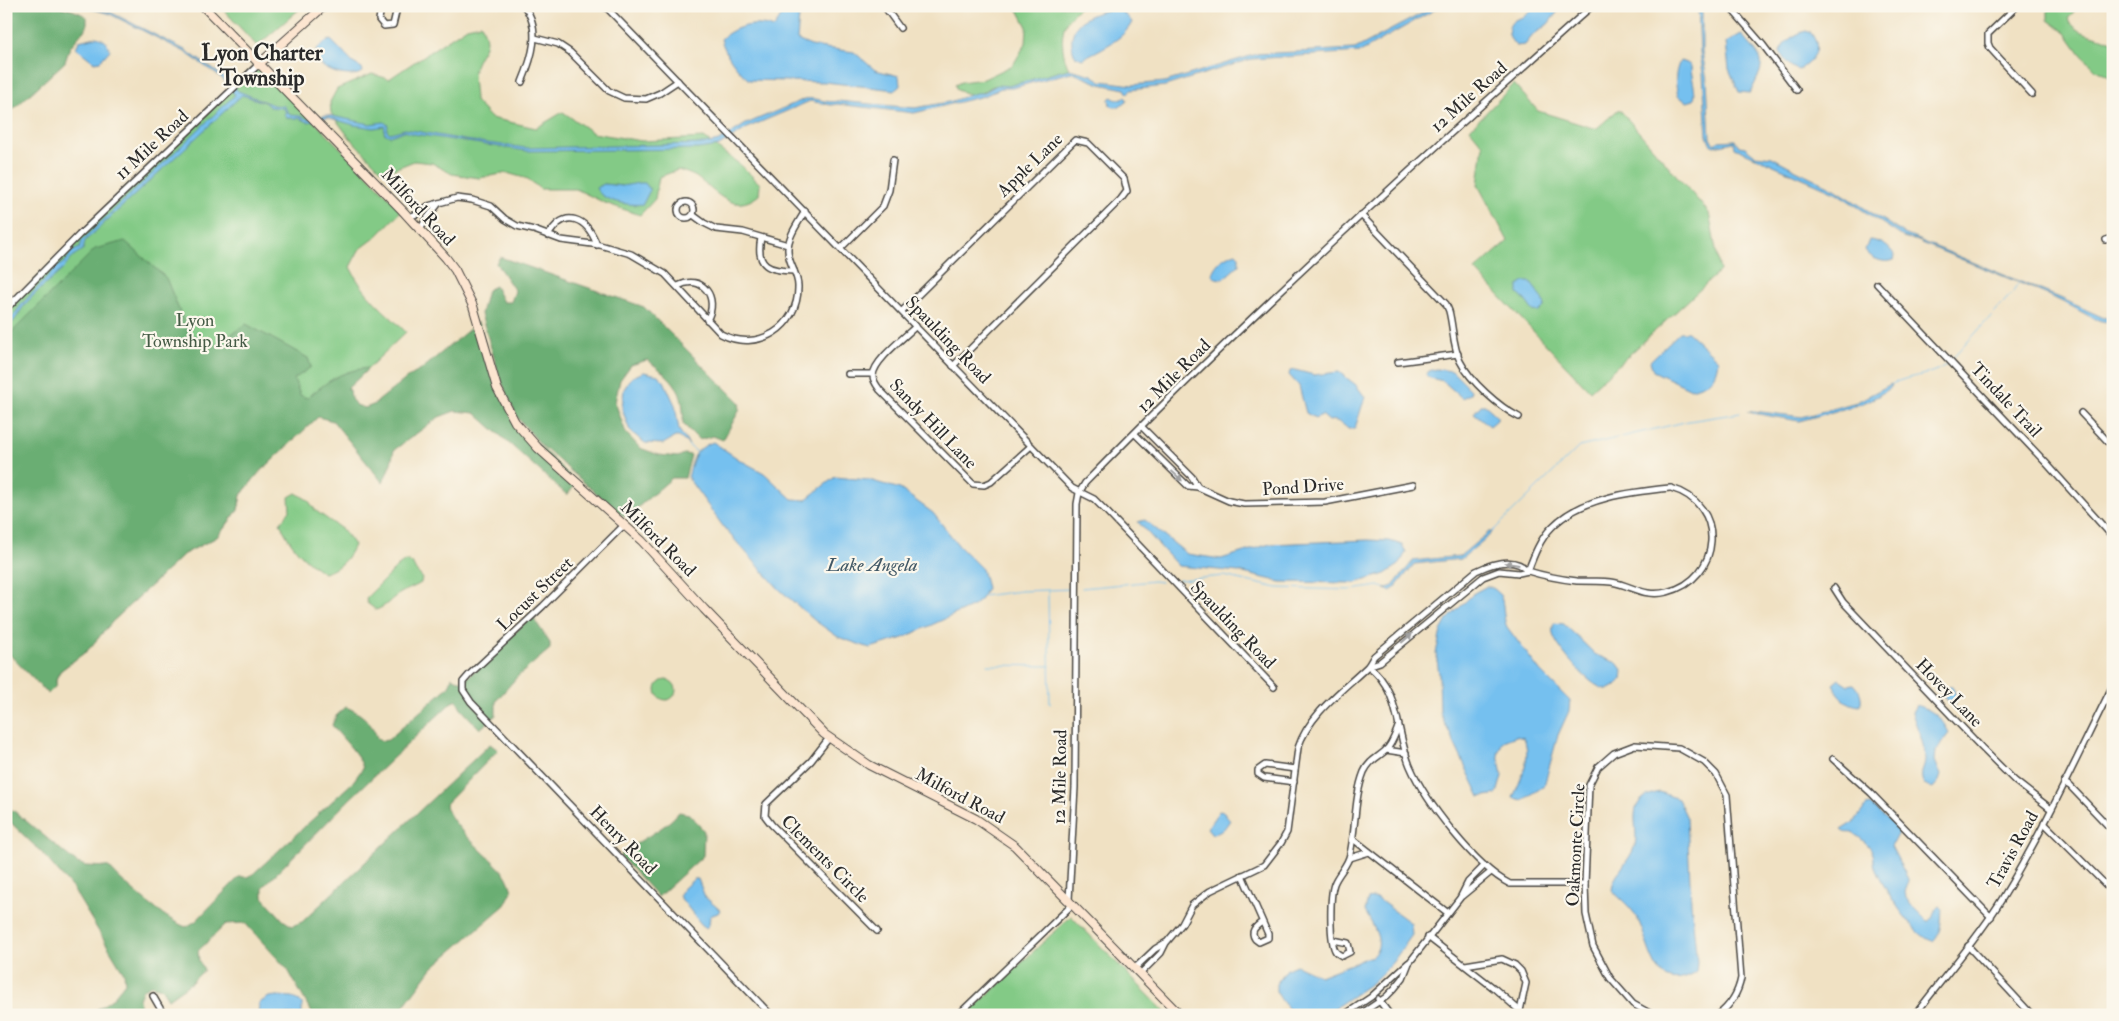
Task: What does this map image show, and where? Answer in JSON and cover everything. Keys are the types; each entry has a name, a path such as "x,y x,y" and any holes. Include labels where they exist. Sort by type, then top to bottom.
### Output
{"street":[{"name":"Milford Road","path":"202,6 446,258 467,292 473,306 498,388 515,422 538,448 642,541 704,609 829,738 869,765 976,819 1002,836 1026,856 1180,1015"},
{"name":"11 Mile Road","path":"6,309 84,231 258,65 324,6"},
{"path":"381,6 378,20 384,26 393,24 397,8"},
{"path":"389,6 397,8 416,6"},
{"path":"522,82 536,38 532,22 524,6"},
{"name":"Spaulding Road","path":"605,6 1031,446 1079,493 1094,500 1107,512 1274,687"},
{"path":"828,6 841,6"},
{"path":"884,6 900,28"},
{"name":"12 Mile Road","path":"1071,902 1075,787 1077,504 1079,493 1085,483 1248,322 1433,148 1592,6"},
{"path":"1729,6 1761,43 1797,90"},
{"path":"2017,6 1988,34 1988,43 1990,48 2032,94"},
{"path":"536,38 558,44 570,52 609,91 624,98 646,99 660,93 678,81"},
{"name":"Apple Lane","path":"902,311 1075,140 1088,143 1124,179 1127,191 1122,199 954,366"},
{"path":"841,248 882,206 889,190 892,160"},
{"path":"408,217 440,203 458,198 472,200 492,206 505,219 517,226 561,240 597,245 631,254 665,274 715,328 729,338 748,341 762,339 777,331 788,322 795,308 798,298 798,285 789,257 788,245 805,211"},
{"path":"420,230 440,203"},
{"path":"693,215 716,229 743,232 788,245"},
{"path":"1361,215 1446,304 1458,359 1466,370 1506,410 1519,417"},
{"path":"548,236 557,224 566,220 576,220 588,227 597,245"},
{"path":"761,238 760,253 767,267 777,271 794,271"},
{"path":"2106,240 2113,238"},
{"path":"678,286 694,283 708,291 712,299 712,312 707,320"},
{"name":"Tindale Trail","path":"1877,284 2113,536"},
{"path":"6,295 14,302"},
{"name":"Sandy Hill Lane","path":"916,326 882,358 873,374 873,379 880,390 973,484 984,485 991,482 1031,446"},
{"path":"1398,362 1458,354"},
{"path":"848,374 873,374"},
{"path":"2081,413 2113,447"},
{"name":"Pond Drive","path":"1142,427 1192,477 1198,487"},
{"name":"Pond Drive","path":"1135,434 1188,486 1198,487 1218,497 1244,504 1325,502 1413,485"},
{"path":"1161,460 1166,453"},
{"path":"1138,971 1155,949 1166,943 1182,924 1192,905 1200,897 1264,865 1281,844 1287,832 1295,769 1302,736 1312,720 1368,666 1374,656 1385,646 1476,571 1489,565 1504,562 1523,565 1528,570 1558,578 1611,582 1641,593 1668,592 1684,584 1700,572 1710,554 1712,536 1708,517 1696,500 1681,490 1671,488 1648,490 1595,502 1569,513 1552,527 1539,545 1528,570 1520,573 1499,571 1483,576 1380,662 1368,666"},
{"name":"Locust Street","path":"462,682 543,606 624,524"},
{"name":"Hovey Lane","path":"1834,588 1843,602 1982,748 2015,781 2051,809"},
{"path":"1368,666 1386,684 1393,702 1398,727 1410,766 1429,801 1484,866 1510,884 1585,884"},
{"name":"Henry Road","path":"462,682 463,690 471,702 771,1015"},
{"name":"Travis Road","path":"1915,1015 1990,917 2044,823 2113,685"},
{"path":"1333,940 1331,923 1332,893 1336,878 1350,858 1364,772 1374,758 1386,750 1398,727"},
{"name":"Clements Circle","path":"829,738 811,761 769,800 764,808 765,816 772,826 877,931"},
{"name":"Oakmonte Circle","path":"1653,1015 1633,1004 1610,978 1592,946 1586,914 1585,884 1589,785 1598,767 1614,754 1635,745 1679,748 1704,762 1716,774 1726,795 1741,978 1739,989 1728,1007 1718,1015"},
{"path":"1386,750 1406,753"},
{"path":"1833,759 1885,806 1990,917"},
{"path":"1294,782 1264,778 1258,774 1258,770 1265,765 1295,769"},
{"path":"2064,783 2070,786 2113,830"},
{"path":"2044,823 2113,892"},
{"path":"1353,839 1448,913"},
{"path":"1350,858 1370,852"},
{"path":"1460,898 1468,882 1484,866"},
{"path":"1344,1015 1374,994 1409,963 1460,898 1491,872"},
{"path":"1242,875 1262,922"},
{"path":"958,1015 1071,902"},
{"path":"1428,937 1465,965 1521,1013"},
{"path":"1968,946 2032,1015"},
{"path":"1465,965 1502,959 1515,965 1521,971 1526,983 1521,1013"},
{"path":"1359,1015 1380,1002 1394,989 1403,978 1409,963"},
{"path":"1374,994 1390,1015"},
{"path":"153,996 164,1015"}],"green space":[{"path":"6,6 48,6 68,9 87,17 87,27 70,47 65,62 6,116"},
{"path":"220,6 303,6 257,46"},
{"path":"1016,6 1081,6 1068,20 1063,30 1063,48 1069,69 1009,86 993,86 981,93 971,95 957,90 955,85 961,82 984,79 1013,65 1026,43 1027,27"},
{"path":"2048,6 2078,6 2068,19 2072,24 2082,32 2113,41 2113,79 2096,70 2081,54 2066,33 2048,20"},
{"path":"481,24 486,39 486,44 474,69 473,77 475,101 491,118 536,128 563,112 593,133 642,141 704,138 742,166 760,184 759,195 750,201 741,203 726,200 696,177 678,170 659,177 655,199 640,215 605,203 576,189 540,189 528,179 507,173 479,178 452,174 432,163 414,161 389,171 380,169 349,137 331,113 330,102 337,89 372,74 389,79 467,27","holes":["604,184 622,186 635,205 620,201"]},
{"name":"Lyon Township Park","path":"258,65 402,210 375,238 359,250 350,267 368,295 406,332 257,475 241,495 238,510 217,537 184,554 112,622 88,650 60,671 56,679 56,686 6,569 6,410 9,407 6,404 6,309 114,202"},
{"path":"1514,84 1538,111 1596,129 1619,109 1709,213 1720,271 1590,391 1475,270 1508,241 1478,185 1483,145 1470,129"},
{"path":"125,241 166,278 188,332 213,347 246,324 308,358 311,367 294,379 300,395 307,398 336,377 351,371 369,368 347,389 350,390 351,399 356,405 365,408 373,405 407,378 422,369 478,322 497,388 515,422 577,483 567,495 475,413 455,411 439,417 394,450 383,483 333,421 318,417 257,475 241,495 238,510 217,537 184,554 112,622 88,650 60,671 56,679 56,686 48,694 6,651 6,410 9,407 6,404 6,338 95,249"},
{"path":"500,257 644,307 740,403 739,411 723,440 713,436 699,440 683,424 680,394 671,380 647,360 631,365 620,380 615,402 626,433 640,448 659,455 678,457 684,454 691,455 685,478 672,478 630,514 624,516 619,513 542,446 517,417 500,378 481,314 487,290 495,286 503,302 511,302 515,291 496,263"},
{"path":"296,493 308,500 316,511 343,530 354,545 349,555 334,569 324,573 310,563 293,545 280,523 290,511 289,497"},
{"path":"405,561 412,563 422,577 421,583 396,596 376,610 367,603 366,598"},
{"path":"532,616 550,643 550,649 517,677 496,701 496,715 480,729 462,710 457,700 452,702 351,798 263,887 263,897 283,920 292,926 302,922 490,744 498,750 446,804 448,812 462,831 504,873 512,891 505,905 432,968 397,1015 313,1015 288,970 245,923 226,924 198,951 199,961 204,970 192,982 168,999 161,988 151,985 143,989 139,999 141,1009 136,1015 92,1015 112,999 125,983 124,973 73,889 42,853 6,818 7,808 14,811 77,863 86,866 109,867 145,901 186,927 196,921 239,877 247,877 253,874 352,783 363,768 354,751 332,725 336,716 346,707 365,719 372,727 377,738 382,741 388,740 448,687 452,677 463,682"},
{"path":"666,680 673,683 676,690 673,697 666,700 659,697 656,690 659,683"},
{"path":"679,812 689,814 704,831 703,856 658,897 620,856 673,819"},
{"path":"1071,916 1168,1015 966,1015"}],"water":[{"path":"82,6 110,12 185,50 224,77 238,91 273,105 284,106 290,115 308,119 327,115 370,124 384,122 388,125 387,131 390,133 405,129 464,140 526,148 705,144 719,141 746,124 805,99 915,108 949,102 976,93 983,93 997,85 1009,86 1069,69 1092,75 1101,81 1132,85 1165,82 1257,54 1355,49 1436,6 1441,6 1360,52 1251,59 1165,86 1130,90 1128,94 1125,89 1100,84 1071,72 1012,88 1001,88 984,96 914,113 837,104 831,105 810,101 749,127 719,146 698,149 527,151 404,131 390,136 384,133 385,126 374,128 354,125 327,117 308,122 299,118 287,118 283,108 270,107 264,102 242,95 85,241 83,250 74,255 61,271 33,296 15,320 6,326 22,304 56,268 66,261 71,252 80,248 82,240 235,95 223,79 185,52 110,14"},
{"path":"1535,6 1562,6 1548,24 1533,35 1525,45 1516,46 1510,37 1510,26 1515,20 1523,17"},
{"path":"1698,6 1702,8 1702,52 1707,80 1710,138 1712,142 1715,144 1719,141 1735,140 1739,146 1745,147 1755,155 1772,157 1835,189 1904,234 2104,318 2113,317 2113,321 2097,320 2034,289 1921,242 1903,237 1837,193 1735,148 1734,142 1714,146 1710,144 1707,136"},
{"path":"1118,9 1132,22 1123,34 1110,44 1082,59 1075,56 1072,35 1082,21 1098,13"},
{"path":"784,11 799,16 797,40 811,46 854,52 875,70 899,76 900,86 895,90 825,82 749,80 732,61 721,39 733,31 746,26 760,25 774,28"},
{"path":"1806,31 1811,33 1815,39 1816,49 1813,58 1799,70 1788,63 1780,52 1790,38"},
{"path":"1741,34 1755,50 1761,61 1759,73 1750,93 1739,92 1729,69 1726,43"},
{"path":"96,37 105,41 110,50 100,61 94,62 76,48 79,41"},
{"path":"331,40 353,63 362,68 363,72 343,75 318,63 314,58 316,52 322,44"},
{"path":"1680,61 1691,66 1695,96 1694,100 1687,102 1678,96 1676,87 1676,74"},
{"path":"1111,97 1117,100 1125,97 1127,99 1126,102 1115,107 1110,105 1109,99"},
{"path":"645,183 650,190 643,204 624,204 610,200 599,193 596,188 604,184 622,186"},
{"path":"1869,240 1881,243 1890,249 1895,256 1894,260 1882,261 1871,256 1865,250"},
{"path":"1236,253 1239,256 1239,265 1223,279 1215,278 1212,274 1218,263"},
{"path":"1524,282 1530,282 1543,299 1545,306 1539,312 1533,311 1518,294 1518,286"},
{"path":"1680,332 1688,332 1718,360 1715,372 1710,380 1703,385 1691,389 1653,371 1650,361"},
{"path":"1436,369 1452,371 1471,390 1470,394 1462,398 1443,381 1426,375 1429,371"},
{"path":"1295,370 1314,375 1339,372 1356,385 1365,397 1355,428 1348,429 1337,421 1329,421 1322,415 1315,418 1306,413 1299,386 1289,375 1290,371"},
{"path":"644,372 658,375 664,381 675,405 679,430 689,445 679,437 675,437 663,444 645,443 630,431 622,409 624,389 632,377"},
{"path":"1891,384 1892,386 1878,396 1861,404 1799,421 1747,412 1753,411 1802,417 1857,402"},
{"path":"1481,405 1485,405 1497,416 1497,420 1490,426 1474,413"},
{"name":"Lake Angela","path":"713,442 764,473 792,499 805,500 835,477 869,480 900,489 933,513 959,546 982,569 987,588 981,599 973,606 903,638 870,648 838,637 814,620 779,589 725,529 688,478 695,456 701,448"},
{"path":"1145,520 1187,554 1221,559 1270,544 1368,540 1390,541 1402,545 1406,552 1399,565 1385,574 1355,583 1281,582 1239,572 1178,566 1138,522"},
{"path":"1489,532 1492,532 1461,559 1414,564 1395,588 1390,591 1384,589 1393,586 1413,561 1460,556"},
{"path":"1487,586 1494,589 1501,598 1507,627 1540,671 1570,701 1569,711 1558,735 1544,786 1523,800 1513,798 1526,761 1527,754 1524,738 1516,736 1503,741 1498,753 1502,776 1497,794 1480,797 1440,713 1439,674 1436,653 1441,631 1447,620 1474,593"},
{"path":"1554,623 1564,624 1596,655 1617,663 1623,671 1622,679 1609,689 1600,687 1592,682 1567,658 1553,634"},
{"path":"1839,679 1848,685 1854,684 1856,686 1861,697 1860,706 1847,702 1840,696 1833,684"},
{"path":"1951,686 1955,694 1954,709 1943,694 1943,690"},
{"path":"1916,705 1936,715 1944,723 1949,733 1936,751 1935,761 1941,775 1939,781 1932,789 1924,784 1922,779 1925,753 1912,712"},
{"path":"1660,792 1678,799 1687,818 1691,903 1697,962 1696,973 1681,979 1670,979 1655,964 1636,916 1612,890 1615,878 1635,845 1635,815 1637,806 1644,798"},
{"path":"1870,805 1899,831 1891,846 1909,881 1905,892 1906,897 1928,922 1932,919 1935,910 1939,906 1942,908 1940,930 1933,941 1917,931 1900,911 1876,870 1873,853 1869,846 1854,834 1841,830 1855,821 1866,806"},
{"path":"1219,811 1224,812 1230,820 1223,830 1212,834 1207,828"},
{"path":"694,879 698,879 705,897 720,910 718,913 710,916 709,925 706,928 679,896 683,889"},
{"path":"1368,899 1378,899 1411,923 1412,935 1392,963 1373,982 1324,1015 1294,1015 1276,991 1276,984 1287,969 1296,965 1320,976 1372,956 1378,946 1378,940 1377,934 1365,911"},
{"path":"269,997 292,997 302,1003 302,1015 258,1015 259,1003"}],"waterway":[{"path":"1952,359 2013,292 2018,284"},
{"path":"1892,384 1906,378 1929,373 1949,362"},
{"path":"1492,532 1579,447 1689,421 1740,413"},
{"path":"688,445 697,452"},
{"path":"1179,580 1224,576 1277,588 1351,590 1379,586 1384,588"},
{"path":"1082,588 1154,581 1161,582"},
{"path":"982,596 1021,591 1072,589"},
{"path":"1048,591 1050,704"},
{"path":"987,665 1050,666"}],"district":[{"name":"Lyon Charter Township","path":"262,66"}]}
